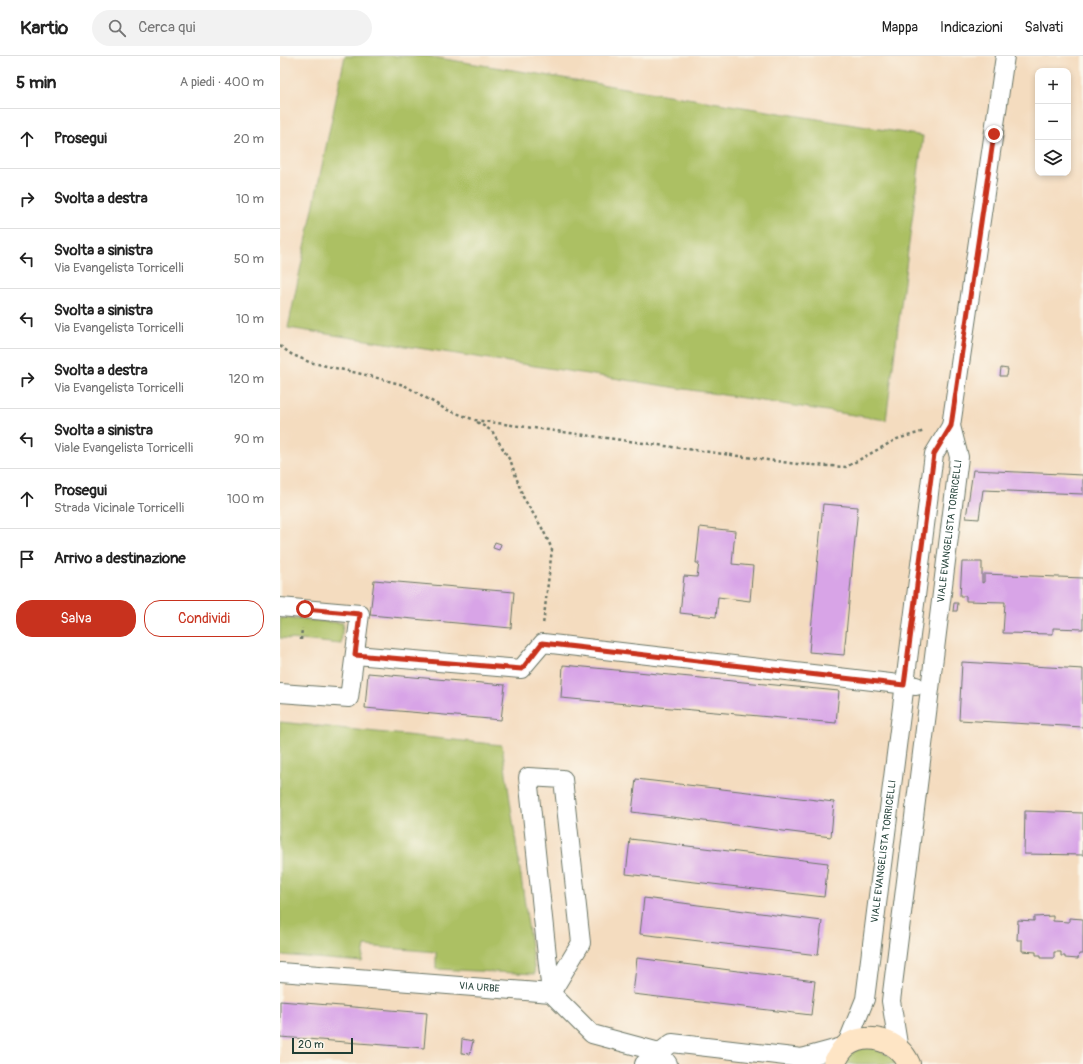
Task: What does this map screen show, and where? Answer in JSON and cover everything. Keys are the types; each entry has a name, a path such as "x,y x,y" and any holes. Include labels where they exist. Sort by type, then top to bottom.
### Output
{"street":[{"path":"951,426 1005,56"},
{"name":"VIALE EVANGELISTA TORRICELLI","path":"846,1046 865,999 934,454 951,426"},
{"name":"VIALE EVANGELISTA TORRICELLI","path":"904,1057 891,1001 959,456 951,426"},
{"path":"280,607 360,614 349,698 280,692"},
{"path":"355,655 522,669 542,643 930,688"},
{"path":"551,993 581,943 563,779 528,777 551,993 592,1034 663,1058"},
{"name":"VIA URBE","path":"280,972 551,993"},
{"name":"VIALE EVANGELISTA TORRICELLI","path":"834,1064 840,1052 846,1046 857,1041 867,1039 890,1043 904,1057"},
{"path":"644,1064 663,1058 672,1043 802,1058 846,1046"}],"path":[{"path":"280,346 291,354 309,362 404,385 445,409 475,420 797,464 846,467 896,439 951,426"},
{"path":"475,420 492,431 511,462 523,497 542,528 552,549 542,643"}],"green space":[{"path":"345,56 426,56 923,136 886,420 288,328"},
{"path":"280,618 343,623 341,644 280,638"},
{"path":"280,722 502,745 535,974 436,969 436,952 365,946 362,962 280,955"},
{"path":"864,1043 907,1064 837,1064"}],"building":[{"path":"1001,368 1008,369 1007,376 1000,376"},
{"path":"973,470 1083,475 1083,494 983,490 979,519 966,518"},
{"path":"823,504 858,507 844,655 809,652"},
{"path":"700,527 735,531 732,564 753,566 750,601 718,597 716,617 680,613 684,576 697,577 699,563 696,563"},
{"path":"495,542 501,544 499,550 493,548"},
{"path":"962,562 982,562 982,583 984,582 984,574 1083,578 1083,629 1053,628 1053,634 1003,633 1005,602 966,601 966,596 960,596"},
{"path":"374,580 514,592 511,628 370,615"},
{"path":"954,603 958,603 957,611 953,611"},
{"path":"962,662 1083,669 1083,727 959,720"},
{"path":"563,665 839,691 836,723 561,698"},
{"path":"368,673 505,685 501,720 365,708"},
{"path":"636,779 834,802 831,837 632,812"},
{"path":"1025,811 1083,813 1083,855 1024,854"},
{"path":"630,839 828,863 824,897 626,874"},
{"path":"644,898 822,921 818,955 640,934"},
{"path":"1053,916 1053,921 1069,922 1069,918 1083,919 1083,954 1079,954 1078,959 1065,958 1065,956 1061,956 1061,952 1054,952 1054,958 1041,958 1041,955 1036,955 1036,952 1022,951 1022,940 1017,940 1018,920 1034,921 1034,917"},
{"path":"637,958 815,981 811,1015 633,994"},
{"path":"280,1001 427,1013 424,1048 280,1037"},
{"path":"462,1039 473,1041 470,1054 461,1053"}],"route":[{"path":"305,609 360,614 355,655 522,669 542,643 904,685 934,454 951,426 994,134"}]}
